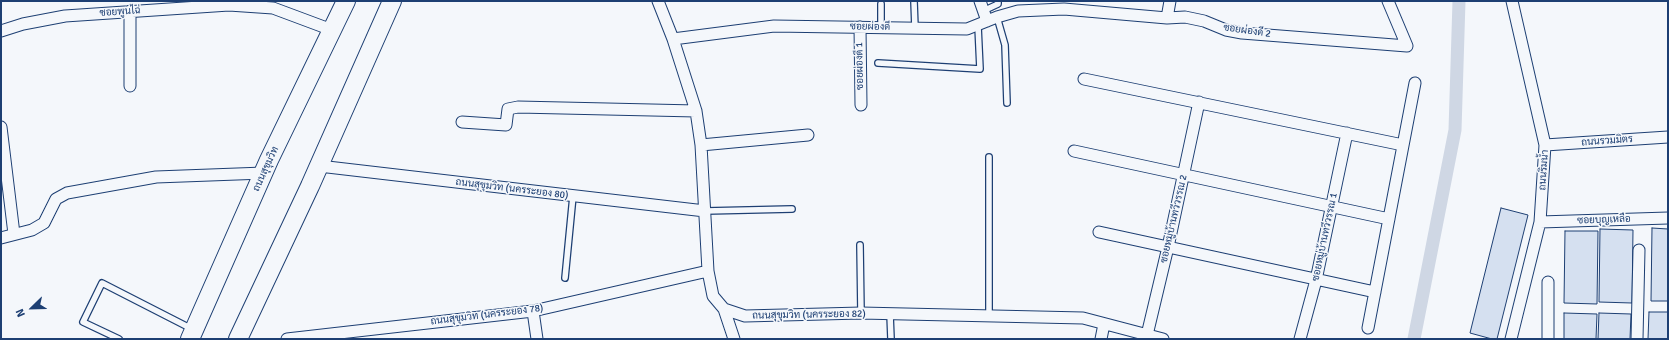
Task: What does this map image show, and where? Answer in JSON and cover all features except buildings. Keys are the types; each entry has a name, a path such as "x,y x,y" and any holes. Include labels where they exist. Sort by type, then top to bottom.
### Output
{"main road":[{"name":"ถนนสุขุมวิท","path":"192,334 264,173 346,1"},
{"path":"238,339 319,166 392,1"}],"street":[{"path":"658,1 673,39 696,111 701,145 708,271 713,296 724,308 734,339"},
{"path":"1167,18 1170,1"},
{"name":"ซอยผ่องดี 2","path":"1065,5 1167,18 1194,18 1226,30 1242,33 1407,46 1388,1"},
{"name":"ถนนริมน้ำ","path":"1511,339 1540,222 1545,145 1512,1"},
{"name":"ซอยพูนไฉ่","path":"1,30 65,16 228,3 273,8 332,30"},
{"name":"ซอยผ่องดี","path":"673,39 774,26 967,29 985,15 1065,5"},
{"path":"130,11 130,86"},
{"name":"ซอยผ่องดี 1","path":"860,27 861,105"},
{"path":"1084,79 1403,145"},
{"path":"1368,328 1415,83"},
{"name":"ซอยหมู่บ้านทวีวรรณ 2","path":"1147,335 1168,247 1199,102"},
{"path":"462,122 506,125 508,109 518,107 696,111"},
{"path":"1,127 14,234"},
{"name":"ซอยหมู่บ้านทวีวรรณ 1","path":"1300,339 1316,280 1347,133"},
{"path":"701,145 808,135"},
{"name":"ถนนรวมมิตร","path":"1545,145 1668,137"},
{"path":"1074,151 1389,219"},
{"name":"ถนนสุขุมวิท (นครระยอง 80)","path":"319,166 705,212"},
{"path":"1,238 32,230 44,223 56,199 67,193 156,177 264,173"},
{"name":"ซอยบุญเหลือ","path":"1540,222 1668,218"},
{"path":"1099,232 1375,292"},
{"path":"1637,339 1639,250"},
{"name":"ถนนสุขุมวิท (นครระยอง 78)","path":"287,339 533,311 708,271"},
{"path":"1548,282 1548,339"},
{"name":"ถนนสุขุมวิท (นครระยอง 82)","path":"724,308 746,316 861,313 1083,318 1163,339"},
{"path":"533,311 537,339"},
{"path":"1101,339 1104,324"}],"lane":[{"path":"914,1 915,28"},
{"path":"878,63 980,69 985,15 998,4 998,1"},
{"path":"880,4 881,28"},
{"path":"985,15 1005,45 1007,103"},
{"path":"989,158 989,316"},
{"path":"565,278 573,196"},
{"path":"705,212 792,209"},
{"path":"860,246 861,313"},
{"path":"119,339 83,322 102,283 192,334"},
{"path":"890,314 891,339"}],"waterway":[{"path":"1414,339 1455,130 1459,1"}]}
